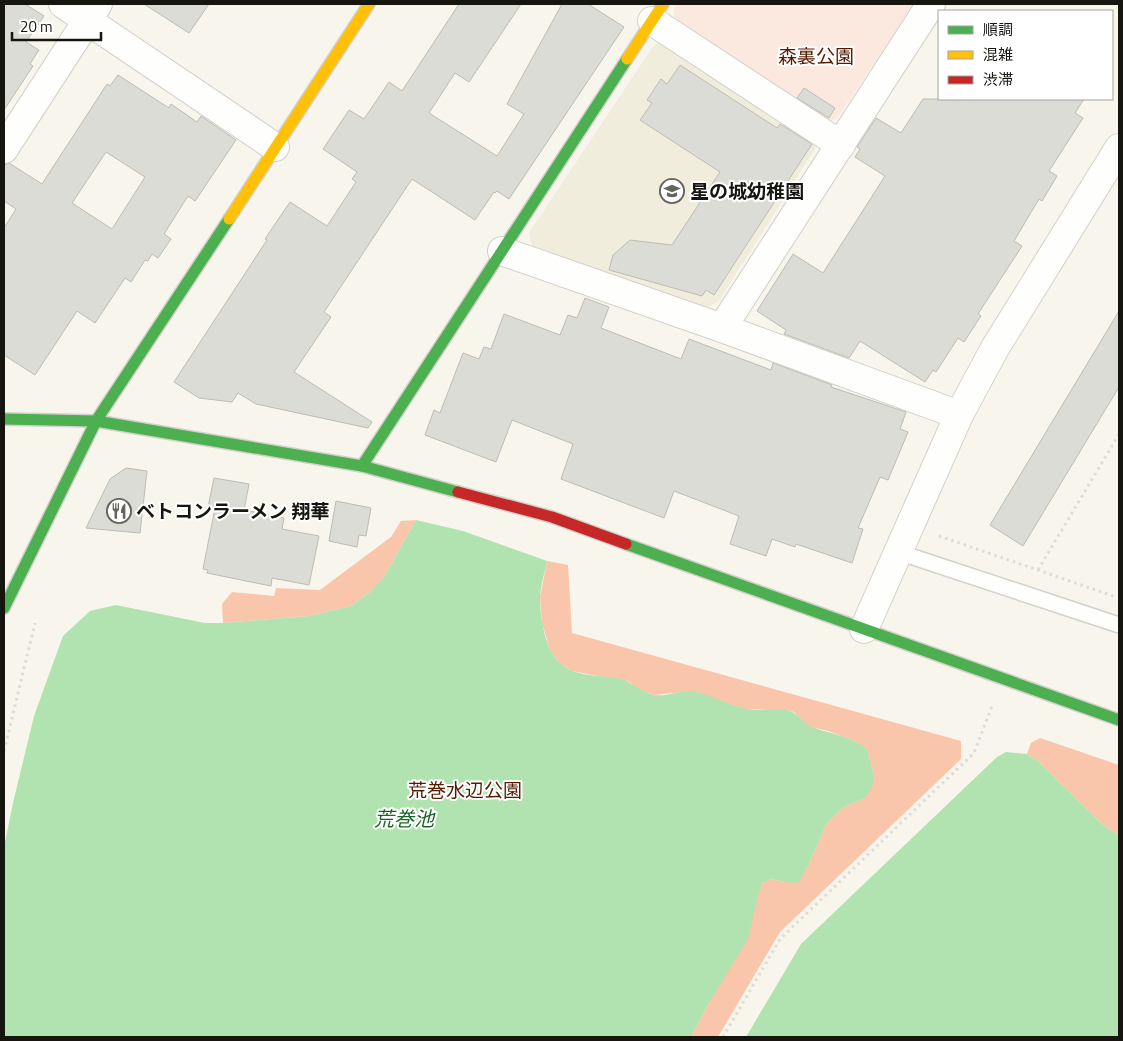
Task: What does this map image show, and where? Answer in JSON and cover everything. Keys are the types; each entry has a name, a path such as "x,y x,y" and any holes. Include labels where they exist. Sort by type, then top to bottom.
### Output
{"street":[{"path":"63,4 93,12 275,147"},
{"path":"4,606 96,421 369,4"},
{"path":"722,328 931,4"},
{"path":"4,149 93,12"},
{"path":"362,466 658,12 841,144"},
{"path":"864,629 959,415 995,348 1119,148"},
{"path":"502,252 722,328 959,415"},
{"path":"4,419 96,421 362,466 552,517 1119,720"}],"lane":[{"path":"898,552 1119,625"}],"path":[{"path":"1038,570 1119,434"},
{"path":"939,536 1119,598"},
{"path":"4,751 35,623"},
{"path":"723,1037 780,939 974,753 993,703"}],"shaded area":[{"name":"星の城幼稚園","path":"667,40 814,138 815,149 719,301 705,309 533,249 529,233 654,45"},
{"path":"416,520 384,577 370,592 351,606 309,616 223,623 222,604 232,592 274,596 276,588 320,590 391,537 401,521"},
{"path":"547,561 568,565 572,633 961,741 961,759 780,932 718,1037 691,1037 709,1003 762,883 771,879 785,882 806,870 827,823 845,806 864,799 874,775 867,750 855,741 811,727 804,723 794,712 787,710 744,709 691,691 655,695 640,691 629,682 572,671 559,663 550,650 542,623 540,597"},
{"path":"1040,738 1119,765 1119,836 1102,824 1038,761 1027,754 1031,743"}],"green space":[{"name":"森裏公園","path":"677,4 914,4 837,118 826,123 677,27 673,10"}],"water":[{"name":"荒巻池","path":"416,520 463,531 547,561 540,598 544,632 554,656 565,667 578,673 621,679 654,695 692,691 747,709 791,711 812,727 848,738 867,749 874,775 872,788 864,799 845,806 827,823 806,870 798,883 771,879 762,883 748,939 709,1003 691,1037 4,1037 4,847 34,716 63,636 90,611 116,605 205,623 309,616 351,606 370,592 384,577"},
{"path":"1006,752 1027,754 1038,761 1102,824 1119,836 1119,1037 746,1037 801,944 997,757"}],"building":[{"path":"4,4 25,4 44,16 26,42 39,50 30,64 33,66 4,110"},
{"path":"144,4 209,4 189,33"},
{"path":"459,4 521,4 469,82 455,73 429,113 497,156 524,114 507,104 562,4 588,4 624,27 509,199 497,191 494,192 475,220 412,179 324,312 331,317 294,372 372,422 368,428 256,404 238,393 232,402 199,398 174,382 290,202 327,226 356,182 352,179 357,172 323,149 349,110 364,119 389,82 402,91"},
{"path":"680,65 777,128 780,124 812,144 714,295 706,290 702,296 609,270 613,255 630,240 672,245 720,172 640,120 652,103 647,100 661,79 667,84"},
{"path":"118,75 169,108 171,104 197,122 201,116 236,140 195,201 188,196 164,234 171,239 158,258 152,254 148,261 145,260 131,282 125,278 95,323 77,311 35,375 4,355 4,228 16,209 4,201 4,165 9,163 42,184 107,84 110,86","holes":["106,152 145,177 112,229 72,203"]},
{"path":"804,88 835,108 829,118 797,98"},
{"path":"923,99 1083,100 1075,113 1083,118 1049,171 1057,176 1042,201 1039,199 1014,241 1022,246 978,314 981,316 964,342 958,338 936,372 933,370 925,382 860,341 849,358 784,334 786,330 757,311 793,254 823,273 885,176 855,157 860,149 857,147 876,118 901,133"},
{"path":"585,298 609,307 601,328 681,359 689,339 771,370 773,363 832,385 831,387 906,412 900,429 908,432 888,480 880,477 858,528 863,529 852,563 796,544 795,547 772,539 766,556 730,544 739,516 674,491 664,518 561,479 573,444 512,420 496,462 425,435 434,410 440,413 463,353 479,359 484,347 491,349 504,314 560,335 568,315 577,318"},
{"path":"1119,311 1119,387 1023,546 990,525"},
{"name":"ベトコンラーメン 翔華","path":"126,468 147,471 140,533 86,528 110,479"},
{"path":"214,478 249,484 244,510 284,518 282,529 319,536 309,585 272,578 271,586 207,573 208,570 203,569 215,508 208,507"},
{"path":"336,501 371,508 366,536 359,535 357,547 329,541"}],"traffic: fast":[{"path":"362,466 627,59"},
{"path":"4,608 96,421 229,219"},
{"path":"4,419 96,421 362,466 458,492"},
{"path":"626,544 1119,720"}],"traffic: slow":[{"path":"229,219 369,4"},
{"path":"627,59 663,4"}],"traffic: jam":[{"path":"458,492 552,517 626,544"}],"place":[{"name":"星の城幼稚園","path":"672,191"},
{"name":"ベトコンラーメン 翔華","path":"119,511"}],"park label":[{"name":"荒巻水辺公園","path":"465,790"}]}
